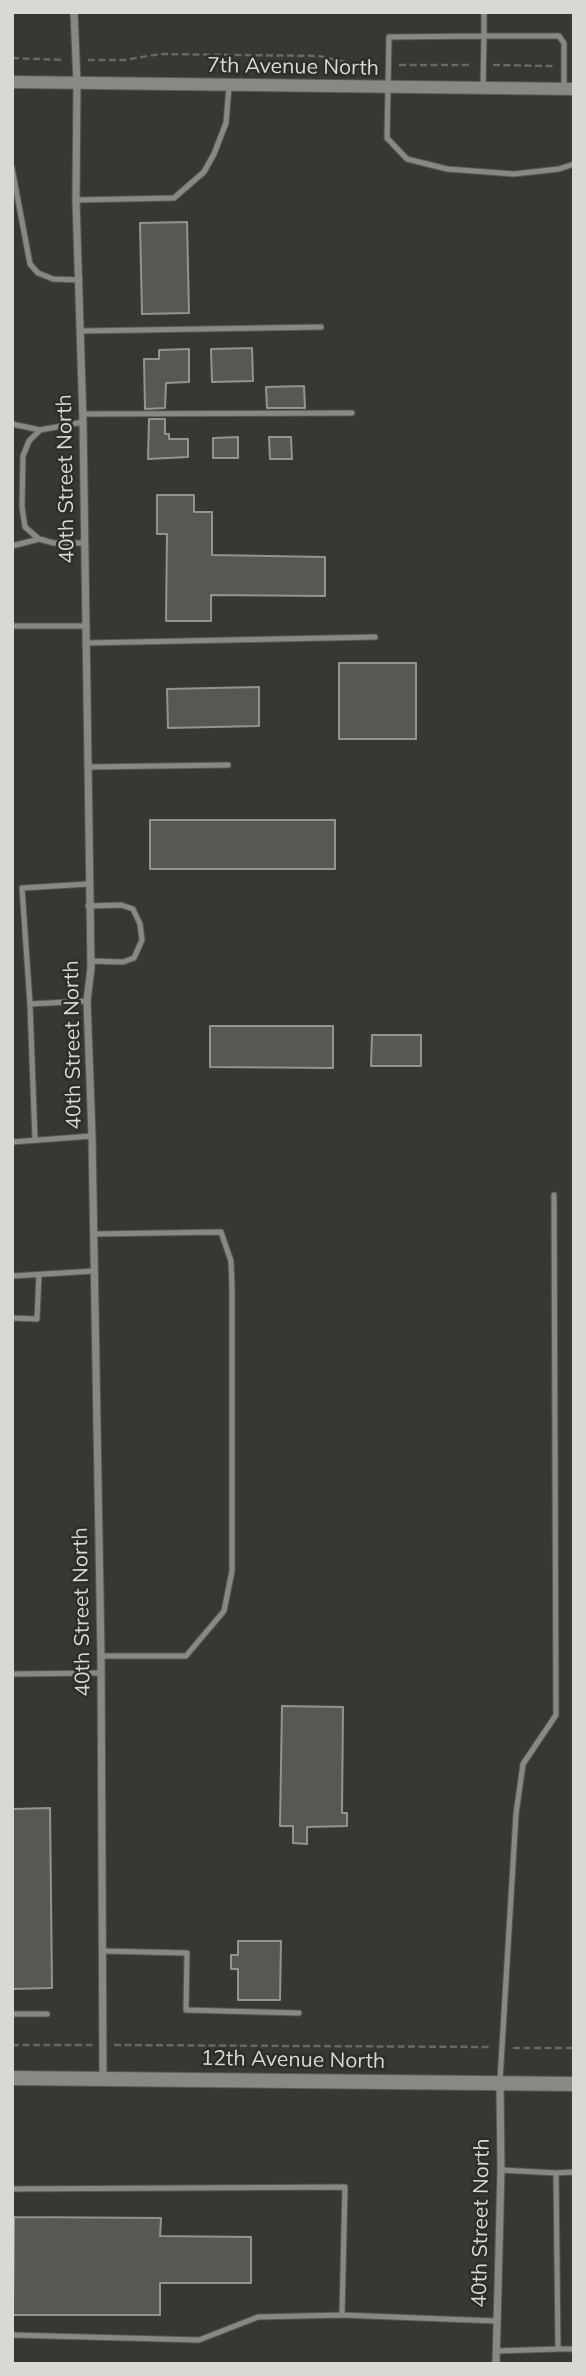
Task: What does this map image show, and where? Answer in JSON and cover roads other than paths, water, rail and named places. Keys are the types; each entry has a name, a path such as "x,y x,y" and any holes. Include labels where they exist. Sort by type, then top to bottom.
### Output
{"main road":[{"name":"12th Avenue North","path":"12,2078 574,2084"}],"street":[{"name":"40th Street North","path":"74,12 77,83 76,200 83,418 90,961 87,1001 92,1136 101,1656 103,2078"},
{"name":"7th Avenue North","path":"12,82 569,89"},
{"name":"40th Street North","path":"496,2364 501,2170 499,2084"}],"lane":[{"path":"483,89 484,12"},
{"path":"569,89 564,66 564,43 559,36 388,37 387,138 407,159 447,169 514,174 559,169 574,164"},
{"path":"76,200 174,198 204,172 214,154 226,123 229,85"},
{"path":"12,168 30,264 38,273 53,279 80,280"},
{"path":"80,331 321,327"},
{"path":"12,424 40,430 83,418 352,413"},
{"path":"40,430 29,441 23,456 22,507 25,527 39,539 54,543 84,543"},
{"path":"12,546 39,539"},
{"path":"12,626 85,626"},
{"path":"85,643 375,637"},
{"path":"86,768 228,765"},
{"path":"12,884 22,888 88,884"},
{"path":"22,888 35,1140"},
{"path":"88,906 121,905 133,909 140,924 142,940 134,958 123,962 90,961"},
{"path":"30,1004 87,1001"},
{"path":"12,1142 92,1136"},
{"path":"499,2084 516,1814 523,1763 556,1715 554,1195"},
{"path":"93,1234 221,1232 231,1261 232,1287 232,1571 223,1611 186,1656 101,1656"},
{"path":"12,1276 94,1271"},
{"path":"12,1318 37,1319 38,1275"},
{"path":"12,1674 100,1673"},
{"path":"103,1951 187,1953 186,2010 299,2013"},
{"path":"12,2014 47,2014"},
{"path":"501,2170 574,2172"},
{"path":"556,2173 558,2349"},
{"path":"12,2189 345,2187 342,2315"},
{"path":"12,2335 199,2340 258,2316 342,2315 496,2321"},
{"path":"497,2351 574,2349"}]}
